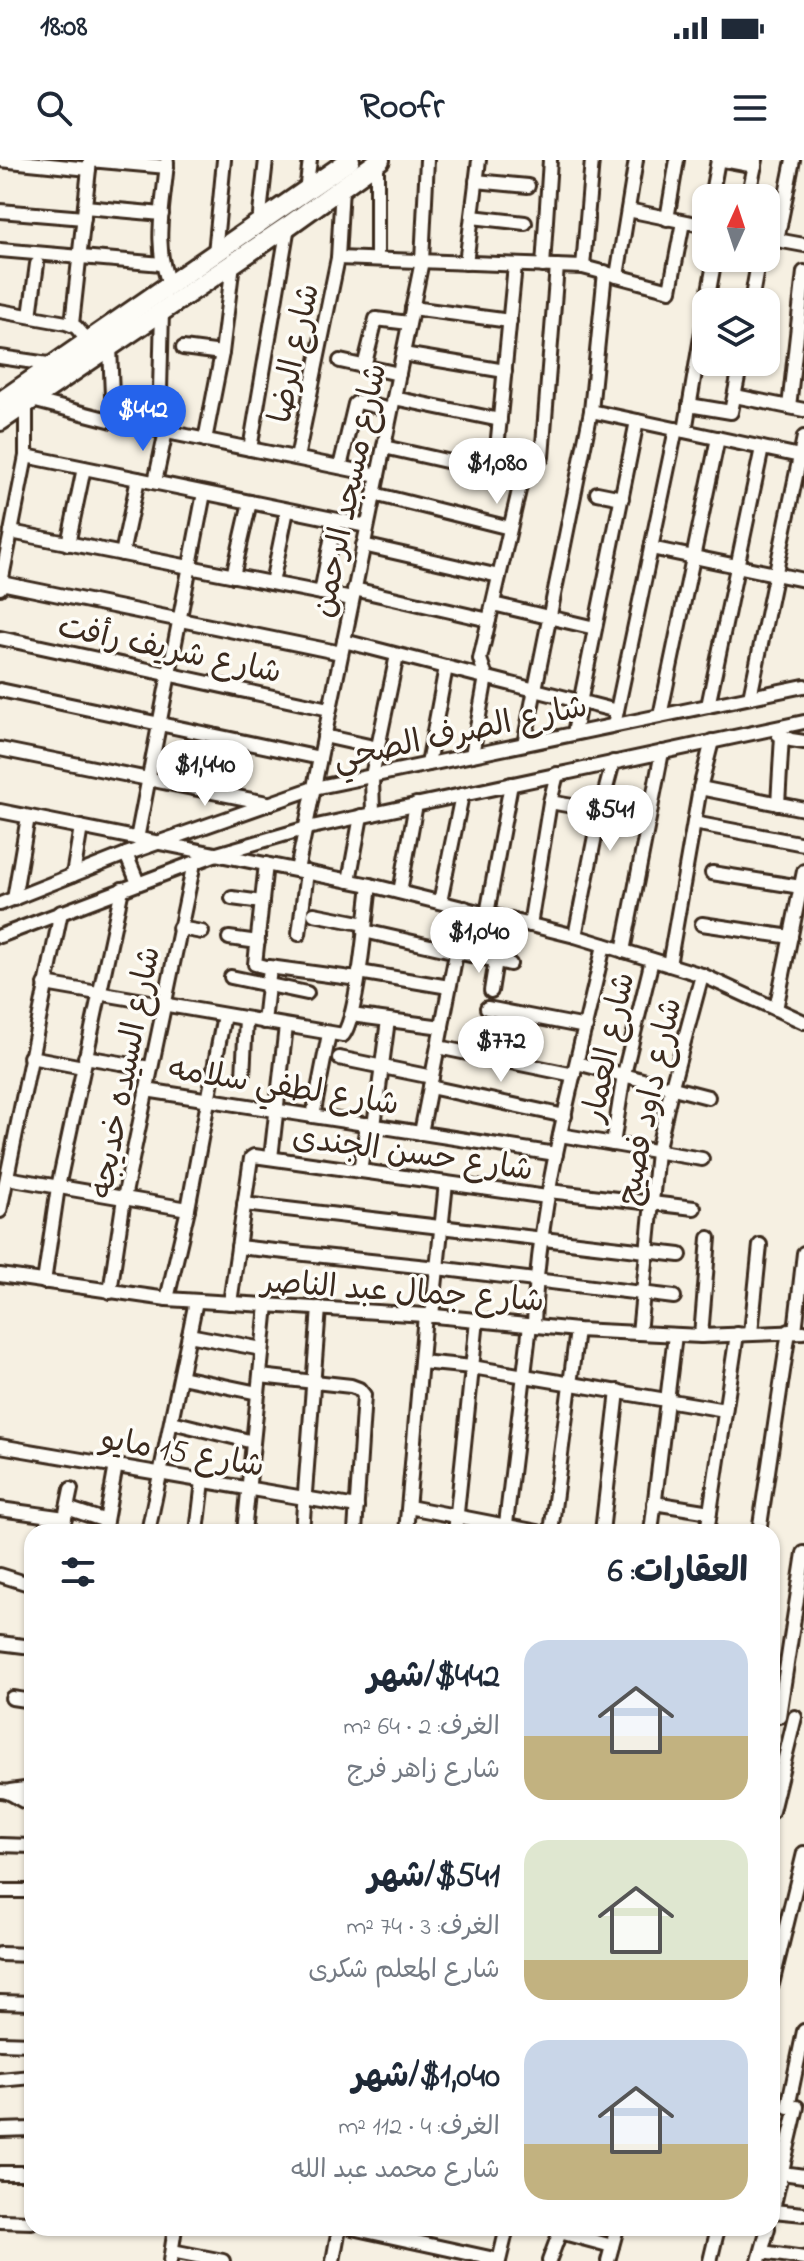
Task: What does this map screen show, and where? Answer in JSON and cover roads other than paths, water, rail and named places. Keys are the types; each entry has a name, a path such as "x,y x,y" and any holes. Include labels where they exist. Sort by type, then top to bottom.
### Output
{"main road":[{"path":"1,401 306,191 341,169 378,161"},
{"path":"0,421 288,226 341,169"}],"street":[{"path":"0,160 167,164 160,238 162,264 170,285"},
{"path":"215,253 224,160"},
{"path":"259,223 266,160"},
{"path":"306,191 310,160"},
{"name":"شارع مسجد الرحمن","path":"299,934 302,871 314,788 422,261 427,160"},
{"path":"466,263 479,160"},
{"path":"472,755 486,677 480,659 526,459 542,457 550,266 550,160"},
{"path":"583,267 592,160"},
{"path":"524,744 591,411 611,274 628,210 636,160"},
{"path":"667,219 677,160"},
{"path":"714,184 720,160 755,163 751,184"},
{"path":"780,207 793,160"},
{"path":"377,259 378,161"},
{"path":"72,324 89,164"},
{"name":"شارع الرضا","path":"297,458 338,258 341,169"},
{"path":"476,181 528,186"},
{"path":"628,210 692,224"},
{"path":"0,211 162,214"},
{"path":"472,217 525,223"},
{"path":"338,258 583,267 672,289 683,222"},
{"path":"250,449 288,226"},
{"path":"780,241 804,245"},
{"path":"0,250 162,264"},
{"path":"205,440 222,353 233,263"},
{"path":"30,316 37,264"},
{"path":"498,438 515,265"},
{"path":"789,407 804,272"},
{"path":"412,308 510,321"},
{"path":"0,311 72,324 89,342"},
{"path":"155,482 162,431 162,311"},
{"path":"364,367 376,319 409,323"},
{"path":"110,346 113,421"},
{"path":"183,348 222,353"},
{"path":"403,354 505,371"},
{"path":"0,357 55,365"},
{"path":"340,361 399,374"},
{"path":"614,725 651,548 694,376"},
{"path":"689,405 729,413 739,376"},
{"path":"735,396 804,410"},
{"path":"378,475 29,402 26,456 7,517 11,532 2,560 0,585 180,620 397,655 617,711"},
{"path":"340,467 355,404 360,402 500,420"},
{"path":"591,411 800,456"},
{"path":"574,733 637,421"},
{"path":"750,697 804,437"},
{"path":"660,716 718,438"},
{"path":"384,447 522,478"},
{"path":"708,706 762,448"},
{"path":"26,456 367,526"},
{"path":"68,544 84,468"},
{"path":"122,554 138,479"},
{"path":"137,839 204,493"},
{"path":"597,493 622,498"},
{"path":"374,494 510,528"},
{"path":"233,576 250,502"},
{"path":"272,583 287,510"},
{"path":"321,593 335,520"},
{"path":"11,532 321,593 353,594 489,620"},
{"path":"363,545 499,576"},
{"path":"651,548 804,580"},
{"path":"493,604 595,628"},
{"name":"شارع شريف رأفت","path":"0,638 329,709"},
{"path":"349,881 367,815 397,655"},
{"path":"428,764 446,667"},
{"name":"شارع الصرف الصحي","path":"0,904 126,854 314,788 804,686"},
{"path":"0,690 320,758"},
{"name":"شارع الصرف الصحي","path":"0,936 217,854 307,828 804,722"},
{"path":"768,729 804,742"},
{"path":"324,736 378,748"},
{"path":"778,804 782,736"},
{"path":"669,965 700,788 712,741"},
{"path":"0,749 267,803"},
{"path":"623,951 662,752"},
{"path":"575,936 613,762"},
{"path":"530,925 557,774"},
{"path":"487,914 511,784"},
{"path":"700,788 804,809"},
{"path":"440,902 462,795"},
{"path":"550,802 600,811"},
{"path":"400,892 416,804"},
{"path":"0,811 370,885 575,936 702,975 804,1022"},
{"path":"14,899 28,817"},
{"path":"694,823 804,844"},
{"path":"73,875 81,827"},
{"path":"126,854 138,883"},
{"name":"شارع السيده خديجه","path":"110,1292 124,1198 194,863"},
{"path":"266,864 255,965 449,987"},
{"path":"776,1009 804,871"},
{"path":"712,873 801,887"},
{"path":"45,984 340,1036 346,1031 351,1015 370,885"},
{"path":"44,1282 58,1187 122,889"},
{"path":"232,898 262,902"},
{"path":"421,1133 465,908"},
{"path":"0,1211 61,912"},
{"path":"314,914 510,964"},
{"path":"702,924 791,937"},
{"path":"179,928 202,932"},
{"path":"229,938 258,942"},
{"path":"507,1524 548,1194 604,945"},
{"path":"491,991 496,960"},
{"name":"شارع العمار","path":"613,1144 624,1074 652,960"},
{"path":"264,1022 269,967"},
{"name":"شارع داود فصيح","path":"639,1333 657,1152 702,975"},
{"path":"231,977 307,993"},
{"path":"487,1008 586,1027"},
{"path":"167,1299 188,1209 224,1015"},
{"path":"351,1015 442,1027"},
{"path":"243,1076 246,1019"},
{"path":"360,1171 382,1067 388,1020"},
{"path":"230,1303 251,1158 271,1158 286,1026"},
{"path":"313,1116 329,1034"},
{"path":"438,1047 624,1074 708,1097"},
{"path":"30,1057 150,1068"},
{"path":"339,1058 565,1116"},
{"name":"شارع لطفي سلامه","path":"146,1090 556,1154"},
{"path":"560,1135 702,1159"},
{"name":"شارع حسن الجندى","path":"271,1158 446,1183 694,1208"},
{"path":"7,1178 188,1209"},
{"path":"407,1524 421,1362 437,1268 446,1183"},
{"path":"244,1204 680,1255"},
{"path":"701,1336 709,1238"},
{"path":"751,1333 760,1245"},
{"path":"238,1247 674,1297"},
{"path":"760,1524 796,1331 804,1253"},
{"name":"شارع جمال عبد الناصر","path":"0,1275 167,1299 428,1316 577,1330 701,1336 796,1331"},
{"path":"150,1524 196,1301"},
{"path":"245,1524 267,1305"},
{"path":"303,1524 319,1308"},
{"path":"455,1524 477,1320"},
{"path":"552,1524 577,1330"},
{"path":"708,1524 737,1334"},
{"path":"189,1335 262,1349"},
{"path":"652,1524 675,1335"},
{"path":"421,1362 472,1367 725,1410"},
{"path":"260,1376 359,1389 364,1395 356,1524"},
{"path":"181,1377 258,1393"},
{"path":"603,1524 618,1391"},
{"path":"172,1422 253,1442"},
{"name":"شارع 15 مايو","path":"0,1446 357,1507"},
{"path":"106,1524 116,1465"},
{"path":"198,1524 203,1481"},
{"path":"64,1524 71,1489"},
{"path":"654,1503 710,1512"},
{"path":"409,1507 488,1524"},
{"path":"0,1509 66,1513 97,1524"},
{"path":"780,1693 804,1553"},
{"path":"0,1575 24,1582"},
{"path":"0,1643 24,1646"},
{"path":"12,1698 24,1700"},
{"path":"780,1783 799,1717"},
{"path":"5,1791 24,1802"},
{"path":"0,1845 24,1846"},
{"path":"780,1951 804,1853"},
{"path":"0,1891 24,1891"},
{"path":"0,1954 24,1955"},
{"path":"0,2002 24,2003"},
{"path":"780,2181 798,2129 796,2107 804,2031"},
{"path":"0,2043 24,2044"},
{"path":"0,2080 24,2078"},
{"path":"0,2130 24,2129"},
{"path":"0,2173 24,2173"},
{"path":"782,2173 804,2176"},
{"path":"780,2212 804,2214"},
{"path":"0,2221 24,2222"},
{"path":"174,2236 171,2256 223,2261"},
{"path":"333,2261 338,2236"},
{"path":"389,2236 499,2260 505,2236"},
{"path":"549,2261 558,2236"},
{"path":"575,2236 612,2246"},
{"path":"608,2261 615,2236"},
{"path":"710,2261 716,2236"},
{"path":"766,2236 760,2256 804,2258"}]}
